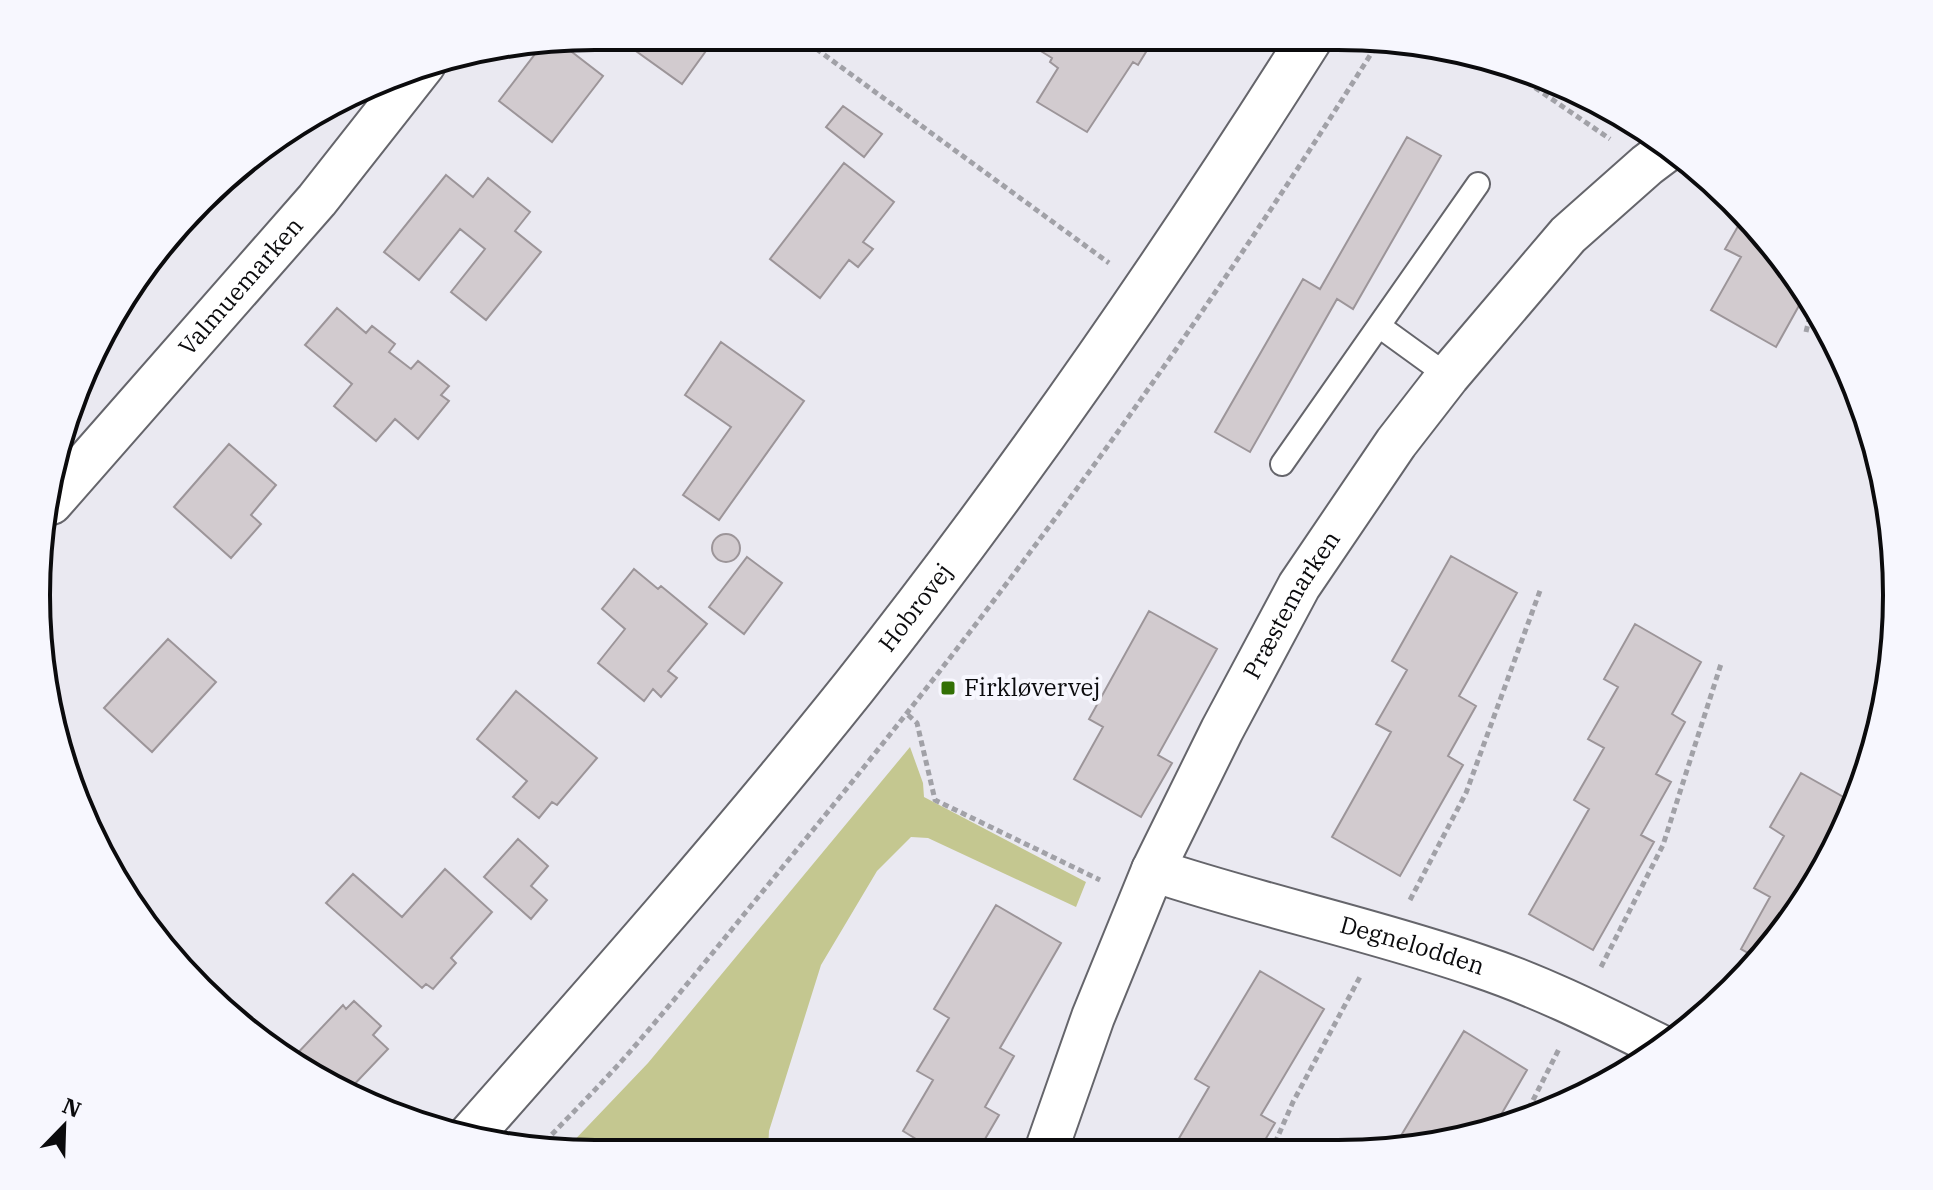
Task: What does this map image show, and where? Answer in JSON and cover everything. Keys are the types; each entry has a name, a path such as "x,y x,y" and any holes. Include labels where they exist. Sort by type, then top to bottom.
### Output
{"main road":[{"name":"Hobrovej","path":"478,1127 670,909 851,690 1025,462 1146,290 1302,50"}],"street":[{"name":"Valmuemarken","path":"59,493 317,200 409,83"},
{"name":"Præstemarken","path":"1050,1140 1093,1017 1147,885 1222,730 1299,586 1396,443 1448,376 1568,235 1659,156"},
{"name":"Degnelodden","path":"1147,885 1387,936 1483,967 1650,1041"}],"lane":[{"path":"1282,464 1478,184"},
{"path":"1379,326 1448,376"}],"path":[{"path":"818,50 1146,290"},
{"path":"549,1138 633,1049 908,715 1050,527 1192,330 1373,51"},
{"path":"1547,91 1659,156"},
{"path":"1806,332 1809,321"},
{"path":"1276,1140 1293,1102 1360,977 1408,906 1418,881 1466,793 1541,588"},
{"path":"1605,956 1663,845 1721,664"},
{"path":"908,715 917,723 935,800 1147,885"}],"green space":[{"path":"910,747 923,783 924,797 1086,882 1076,907 928,838 911,837 877,871 821,965 769,1140 575,1139 648,1063"}],"building":[{"path":"635,50 707,50 682,84"},
{"path":"1039,50 1147,50 1138,65 1133,62 1087,132 1037,102 1058,68 1050,62 1052,58"},
{"path":"570,51 603,76 552,142 499,101 535,54"},
{"path":"843,106 882,134 864,157 826,127"},
{"path":"1407,137 1441,156 1353,309 1337,299 1250,452 1215,432 1303,279 1320,289"},
{"path":"844,163 894,202 863,242 873,249 858,267 849,260 820,298 770,259"},
{"path":"446,175 473,197 488,178 530,212 515,231 541,252 486,320 451,292 485,249 460,229 419,280 384,252"},
{"path":"1738,226 1770,263 1799,305 1776,347 1711,310 1741,257 1725,249"},
{"path":"337,308 366,333 372,326 395,344 389,352 411,369 418,361 449,386 441,395 449,401 418,439 395,419 376,441 334,406 352,384 305,345"},
{"path":"721,342 804,401 719,520 683,495 731,427 685,395"},
{"path":"229,444 276,485 251,515 261,524 231,558 174,507"},
{"path":"726,534 736,538 740,548 736,558 726,562 716,558 712,548 716,538"},
{"path":"1451,556 1517,593 1459,696 1476,706 1448,756 1463,765 1400,876 1332,837 1391,732 1376,724 1407,670 1392,661"},
{"path":"747,557 782,583 744,634 709,607"},
{"path":"634,569 658,589 661,586 707,624 668,671 677,678 661,697 653,689 644,701 598,663 625,629 602,609"},
{"path":"1149,611 1217,649 1158,755 1172,763 1141,817 1074,779 1103,727 1089,719"},
{"path":"1635,624 1701,662 1672,714 1685,722 1656,774 1671,782 1641,835 1654,842 1593,950 1529,914 1589,809 1574,800 1604,748 1588,739 1618,687 1604,679"},
{"path":"168,639 216,682 152,752 104,708"},
{"path":"516,691 597,758 557,805 552,802 539,818 513,797 527,781 477,739"},
{"path":"1801,773 1844,798 1810,868 1749,953 1741,949 1770,897 1754,888 1784,836 1770,827"},
{"path":"518,839 548,866 531,886 547,900 531,919 484,877"},
{"path":"445,869 492,912 451,958 456,963 433,989 426,984 422,988 326,903 353,874 402,917"},
{"path":"996,905 1061,943 1000,1048 1014,1056 985,1107 999,1115 984,1140 915,1140 903,1131 933,1080 917,1071 949,1018 934,1009"},
{"path":"1260,971 1324,1009 1261,1115 1275,1123 1265,1140 1178,1140 1209,1087 1195,1079"},
{"path":"354,1001 381,1026 373,1035 388,1049 354,1084 299,1052 343,1005 346,1009"},
{"path":"1464,1031 1527,1070 1501,1114 1444,1130 1401,1136"}],"place":[{"name":"Firkløvervej","path":"948,688"}]}
